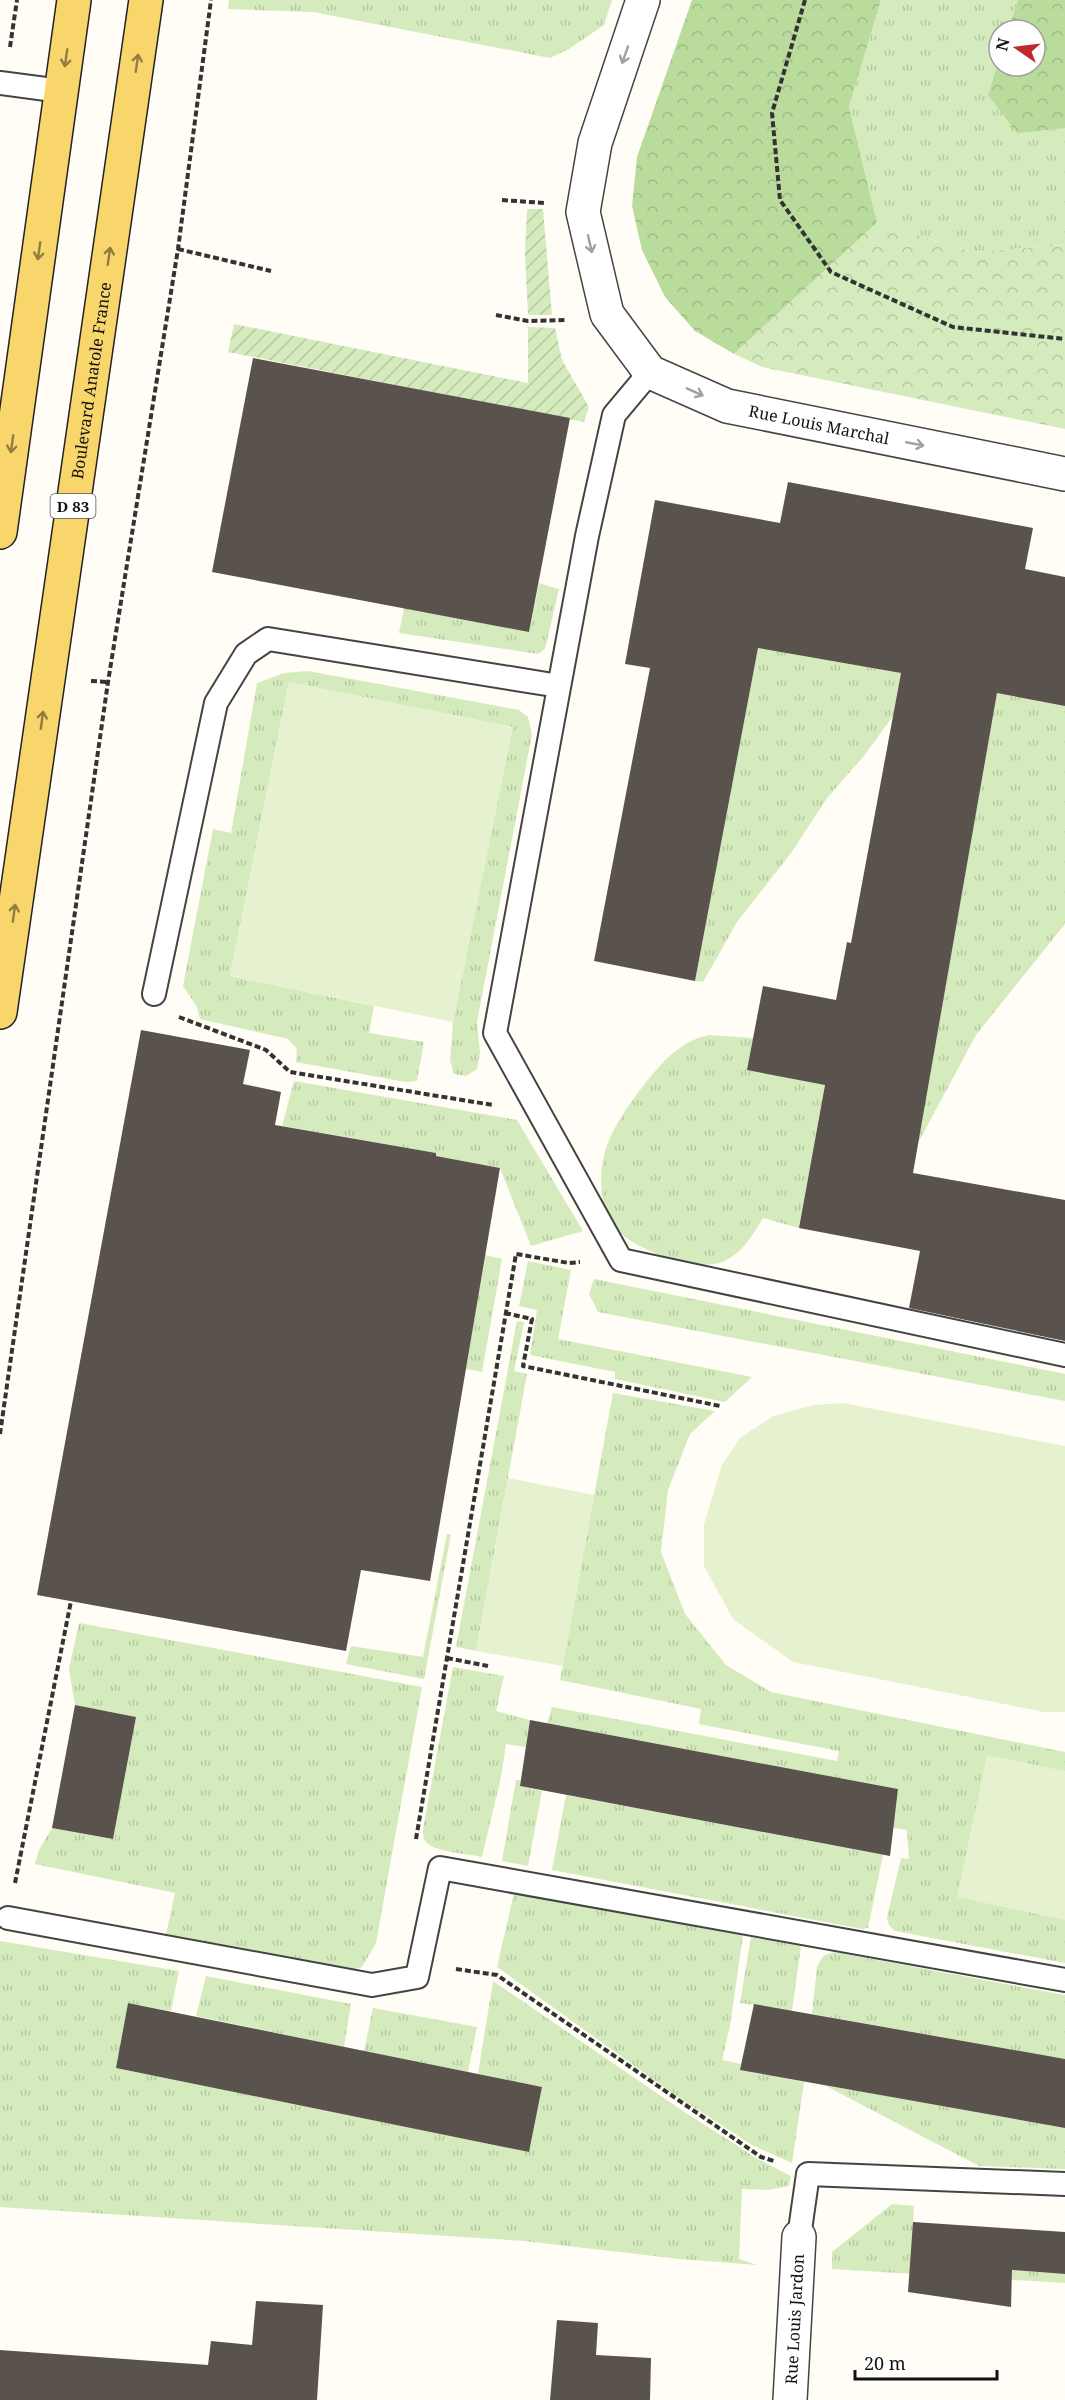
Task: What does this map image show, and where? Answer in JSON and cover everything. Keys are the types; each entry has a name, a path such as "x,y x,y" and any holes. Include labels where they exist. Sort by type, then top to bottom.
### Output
{"main road":[{"path":"0,532 74,0"},
{"name":"Boulevard Anatole France","path":"0,1012 146,0"}],"street":[{"name":"Rue Louis Marchal","path":"644,0 595,143 583,212 607,314 650,372 727,406 1065,474"},
{"name":"Rue Louis Jardon","path":"790,2400 799,2237"}],"lane":[{"path":"0,83 61,91"},
{"path":"650,372 614,415 587,536 495,1033 621,1260 1065,1355"},
{"path":"154,994 216,703 246,654 268,639 559,686"},
{"path":"8,1918 372,1985 417,1977 440,1868 1065,1980"},
{"path":"799,2237 808,2174 1065,2184"}],"path":[{"path":"0,1434 108,682 178,249 211,0"},
{"path":"805,0 772,113 780,200 831,272 953,327 1065,339"},
{"path":"502,200 541,202"},
{"path":"178,249 271,271"},
{"path":"496,315 528,321 554,322"},
{"path":"154,994 161,1010 266,1050 290,1072 491,1106 528,1093"},
{"path":"440,1868 415,1846 516,1254 569,1263 621,1260"},
{"path":"505,1313 532,1319 523,1366 720,1406"},
{"path":"8,1918 71,1601"},
{"path":"447,1658 488,1666"},
{"path":"419,1963 497,1975 761,2157 815,2174"}],"green space":[{"path":"229,0 612,0 604,25 569,49 550,58 313,12 228,9"},
{"path":"692,0 881,0 849,107 877,223 734,354 695,331 665,297 642,250 632,206 637,157"},
{"path":"881,0 1018,0 1012,18 987,18 987,78 993,78 988,95 1065,128 1065,245 973,252 877,223 849,107"},
{"path":"1018,0 1065,0 1065,128 1017,133 988,95 993,78 1047,78 1047,18 1012,18"},
{"path":"527,209 543,209 552,315 528,315 525,254"},
{"path":"877,223 973,252 1065,245 1065,429 762,367 734,354"},
{"path":"234,324 528,383 528,327 555,328 562,360 589,407 584,422 228,352"},
{"path":"539,583 559,589 545,649 538,654 399,633 404,608 529,632"},
{"path":"758,648 901,673 893,716 864,756 827,798 791,853 737,922 703,982 695,981"},
{"path":"308,671 519,710 528,717 532,734 477,1022 480,1053 477,1069 466,1076 454,1074 450,1060 453,1022 512,727 289,682 230,976 374,1006 369,1033 424,1042 417,1081 406,1082 296,1062 297,1049 288,1039 200,1019 197,1007 183,986 213,829 231,833 257,683 284,673"},
{"path":"289,682 513,727 453,1022 230,976"},
{"path":"997,693 1065,706 1065,924 976,1035 918,1143"},
{"path":"709,1035 753,1038 825,1084 799,1228 763,1218 755,1232 734,1256 719,1263 704,1265 657,1254 621,1234 605,1214 601,1179 602,1164 610,1139 640,1090 662,1063 678,1049"},
{"path":"294,1081 517,1120 583,1231 531,1246 500,1168 436,1156 436,1153 282,1126"},
{"path":"485,1255 502,1259 482,1372 466,1369"},
{"path":"528,1261 571,1270 558,1339 752,1377 725,1402 615,1379 615,1372 530,1355 537,1310 519,1306"},
{"path":"594,1279 1065,1374 1065,1401 598,1312 589,1294"},
{"path":"517,1321 524,1322 514,1371 527,1374 476,1651 456,1647"},
{"path":"613,1393 715,1411 690,1434 668,1490 661,1552 685,1614 726,1665 771,1692 1065,1752 1065,1963 895,1931 889,1925 887,1918 901,1858 909,1859 907,1830 893,1828 898,1789 547,1724 552,1707 837,1761 839,1751 699,1724 701,1709 560,1680"},
{"path":"843,1403 1065,1446 1065,1712 1044,1712 793,1662 733,1619 704,1566 704,1524 722,1465 740,1438 773,1416 814,1405"},
{"path":"508,1478 594,1495 563,1666 476,1651"},
{"path":"447,1534 451,1534 424,1679 346,1664 351,1646 423,1657"},
{"path":"79,1623 422,1687 376,1943 362,1967 339,1973 165,1939 175,1893 35,1864 39,1850 52,1828 113,1839 136,1717 75,1705 69,1669"},
{"path":"453,1667 504,1676 496,1711 530,1720 526,1747 506,1744 501,1777 482,1857 437,1849 427,1843 424,1837 423,1829"},
{"path":"987,1755 1065,1771 1065,1920 957,1897"},
{"path":"516,1780 521,1780 520,1786 542,1791 528,1866 502,1861"},
{"path":"566,1795 883,1855 868,1928 862,1929 552,1870"},
{"path":"522,1891 743,1935 730,2026 722,2060 741,2064 740,2070 804,2082 792,2163 752,2145 672,2093 497,1967 514,1893"},
{"path":"751,1937 801,1946 792,2011 740,2003"},
{"path":"0,1941 179,1971 171,2011 128,2003 116,2068 529,2152 542,2087 478,2074 493,1981 686,2113 758,2159 791,2176 789,2186 768,2190 742,2189 739,2259 757,2265 680,2259 524,2241 0,2207"},
{"path":"834,1952 1065,1995 1065,2059 812,2014 817,1967 823,1956"},
{"path":"206,1976 351,2004 344,2047 196,2016"},
{"path":"373,2008 477,2027 468,2072 364,2051"},
{"path":"824,2085 1065,2128 1065,2169 979,2166"},
{"path":"892,2204 914,2206 911,2263 1065,2274 1065,2283 832,2269 832,2252"}],"building":[{"path":"253,358 570,418 529,632 212,572"},
{"path":"788,482 1033,528 1025,569 1065,577 1065,706 997,693 913,1173 1065,1200 1065,1341 909,1308 920,1251 799,1228 825,1085 747,1070 763,986 836,1000 847,942 851,943 901,673 758,648 695,981 594,961 650,668 625,664 655,500 780,523"},
{"path":"141,1030 250,1050 243,1084 281,1092 275,1125 436,1153 436,1156 500,1168 430,1581 361,1570 346,1651 37,1595"},
{"path":"75,1705 136,1717 113,1839 52,1828"},
{"path":"530,1720 898,1789 890,1856 520,1786"},
{"path":"128,2003 542,2087 529,2152 116,2068"},
{"path":"754,2004 1065,2059 1065,2128 740,2070"},
{"path":"913,2222 1065,2232 1065,2274 1012,2270 1011,2307 908,2292"},
{"path":"256,2301 323,2305 317,2400 0,2400 0,2350 208,2365 211,2341 252,2345"},
{"path":"557,2320 598,2323 596,2355 651,2358 650,2400 550,2400"}]}
